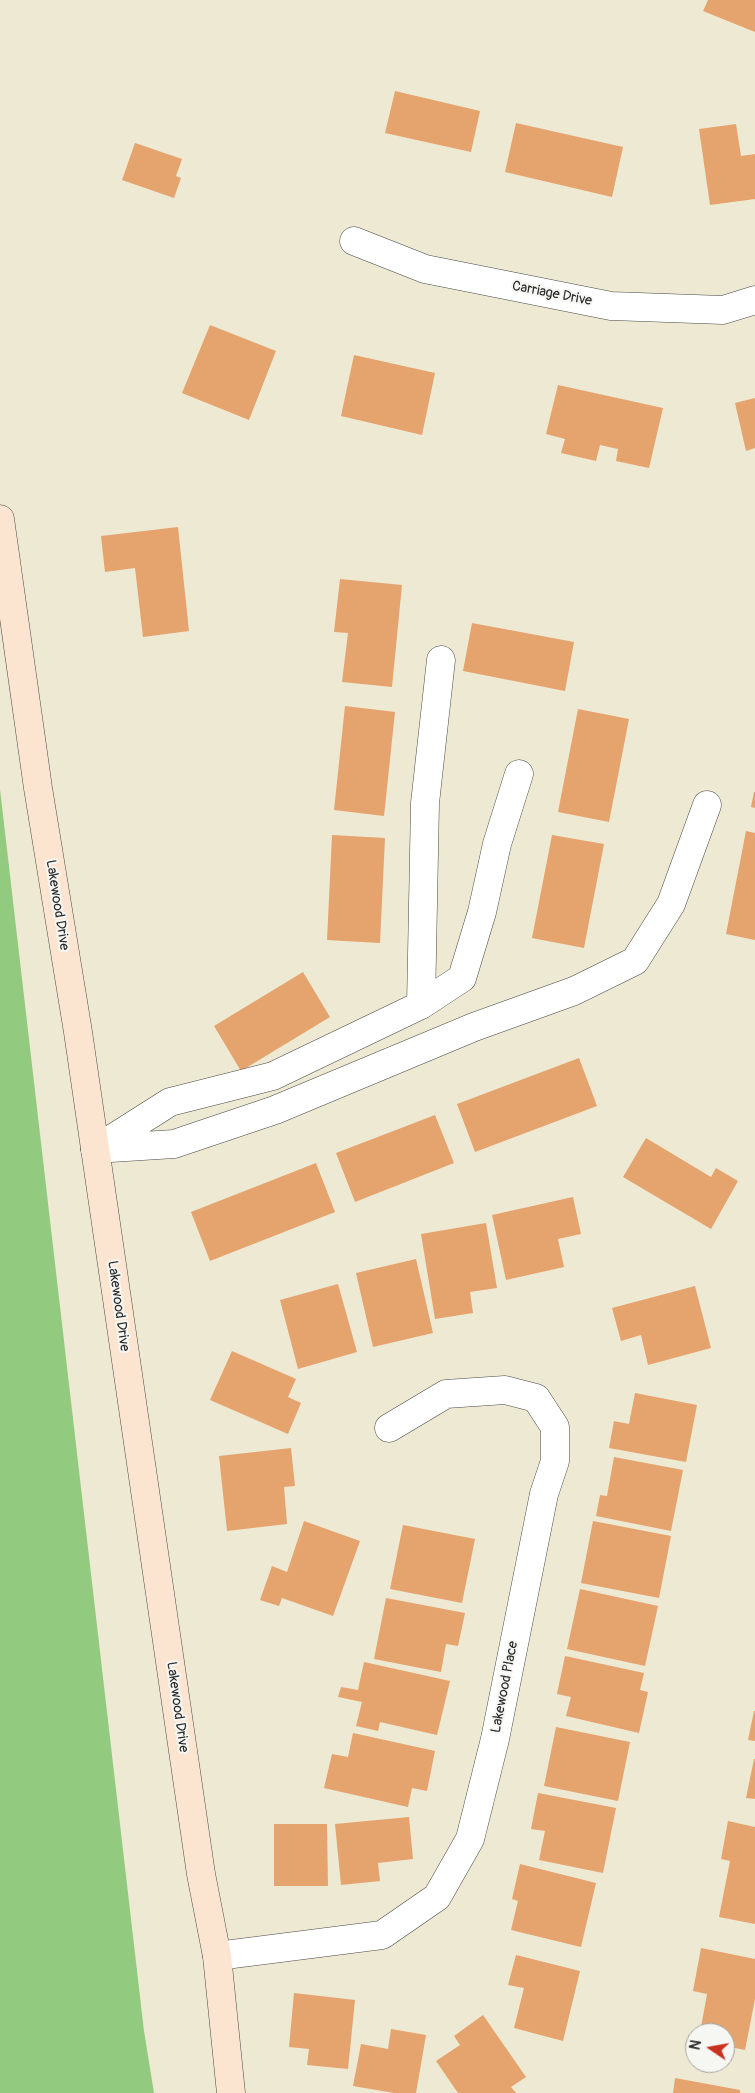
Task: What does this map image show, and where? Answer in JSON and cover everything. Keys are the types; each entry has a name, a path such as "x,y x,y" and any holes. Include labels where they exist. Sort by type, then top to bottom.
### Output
{"street":[{"name":"Carriage Drive","path":"354,241 426,269 611,306 723,310 755,300"},
{"name":"Lakewood Drive","path":"0,519 38,788 78,1032 200,1864 217,1956 232,2093"},
{"path":"421,1005 425,803 441,660"},
{"path":"95,1150 170,1102 273,1076 421,1005 462,978 482,912 497,844 519,774"},
{"path":"95,1150 174,1144 275,1110 474,1026 574,991 635,961 671,904 706,805"},
{"name":"Lakewood Place","path":"217,1956 382,1935 437,1897 470,1839 495,1739 544,1494 555,1461 555,1426 536,1398 505,1390 446,1394 389,1428"}],"green space":[{"path":"0,789 144,2031 154,2093 0,2093"}],"building":[{"path":"708,0 755,0 755,32 703,11"},
{"path":"395,91 480,111 471,152 385,133"},
{"path":"516,123 623,147 612,197 505,172"},
{"path":"736,124 741,156 755,154 755,199 710,205 699,129"},
{"path":"135,143 182,159 176,176 181,178 174,198 122,180"},
{"path":"210,325 276,351 249,420 182,393"},
{"path":"354,355 435,373 422,435 341,416"},
{"path":"558,385 663,408 649,468 616,461 618,449 600,445 596,461 561,453 565,439 546,434"},
{"path":"755,398 755,448 746,451 735,403"},
{"path":"178,527 189,631 143,637 135,568 105,572 101,536"},
{"path":"340,579 402,585 392,687 342,682 348,633 334,632"},
{"path":"472,623 574,642 565,691 463,671"},
{"path":"345,706 395,712 384,816 334,810"},
{"path":"578,709 629,719 609,822 558,812"},
{"path":"755,792 755,808 751,807"},
{"path":"746,831 755,833 755,940 726,934"},
{"path":"332,835 385,838 380,943 327,940"},
{"path":"552,835 604,844 584,948 532,938"},
{"path":"303,972 330,1017 241,1071 214,1026"},
{"path":"579,1058 597,1106 475,1152 457,1104"},
{"path":"435,1115 454,1163 355,1202 336,1153"},
{"path":"646,1138 711,1177 716,1168 738,1181 711,1229 623,1177"},
{"path":"316,1163 335,1212 210,1261 191,1212"},
{"path":"573,1197 581,1234 558,1239 564,1267 506,1280 492,1215"},
{"path":"486,1223 497,1288 470,1292 473,1313 435,1319 421,1234"},
{"path":"416,1259 433,1333 373,1347 356,1273"},
{"path":"338,1284 357,1352 298,1369 280,1300"},
{"path":"695,1286 711,1348 648,1365 641,1335 621,1341 612,1308"},
{"path":"232,1351 296,1379 288,1397 301,1403 288,1434 210,1400"},
{"path":"635,1393 697,1405 686,1462 609,1448 614,1421 629,1424"},
{"path":"291,1448 295,1486 284,1487 287,1524 227,1531 219,1456"},
{"path":"614,1457 683,1470 671,1531 596,1516 600,1495 607,1496"},
{"path":"304,1521 360,1541 333,1616 282,1598 279,1606 260,1600 272,1566 287,1572"},
{"path":"593,1521 671,1536 659,1598 581,1583"},
{"path":"403,1525 475,1539 462,1603 390,1589"},
{"path":"580,1589 658,1606 645,1666 567,1649"},
{"path":"386,1598 465,1613 458,1646 446,1644 441,1672 374,1659"},
{"path":"565,1656 644,1673 640,1690 648,1692 639,1733 566,1716 571,1697 557,1694"},
{"path":"364,1662 450,1681 437,1735 380,1722 378,1731 356,1726 362,1702 338,1697 341,1687 358,1690"},
{"path":"755,1711 755,1741 748,1740"},
{"path":"556,1727 630,1742 618,1801 544,1786"},
{"path":"353,1733 435,1751 427,1791 412,1788 408,1807 324,1788 332,1754 348,1757"},
{"path":"755,1759 755,1799 746,1798"},
{"path":"538,1793 616,1808 603,1873 539,1860 545,1831 531,1829"},
{"path":"409,1817 413,1859 378,1863 380,1881 341,1885 335,1824"},
{"path":"728,1821 755,1827 755,1924 719,1917 730,1861 721,1859"},
{"path":"274,1824 327,1824 328,1886 274,1886"},
{"path":"520,1864 596,1883 581,1947 511,1930 518,1901 512,1899"},
{"path":"701,1948 755,1959 755,1999 745,2050 735,2048 735,2023 702,2023 707,1994 693,1991"},
{"path":"516,1955 580,1971 563,2041 514,2028 524,1988 508,1985"},
{"path":"294,1993 355,2000 348,2069 307,2065 309,2049 289,2047"},
{"path":"483,2015 526,2077 511,2087 516,2093 458,2093 436,2061 460,2045 454,2036"},
{"path":"391,2029 426,2035 416,2093 394,2093 353,2086 361,2044 388,2049"},
{"path":"675,2078 740,2090 740,2093 673,2093"}]}
